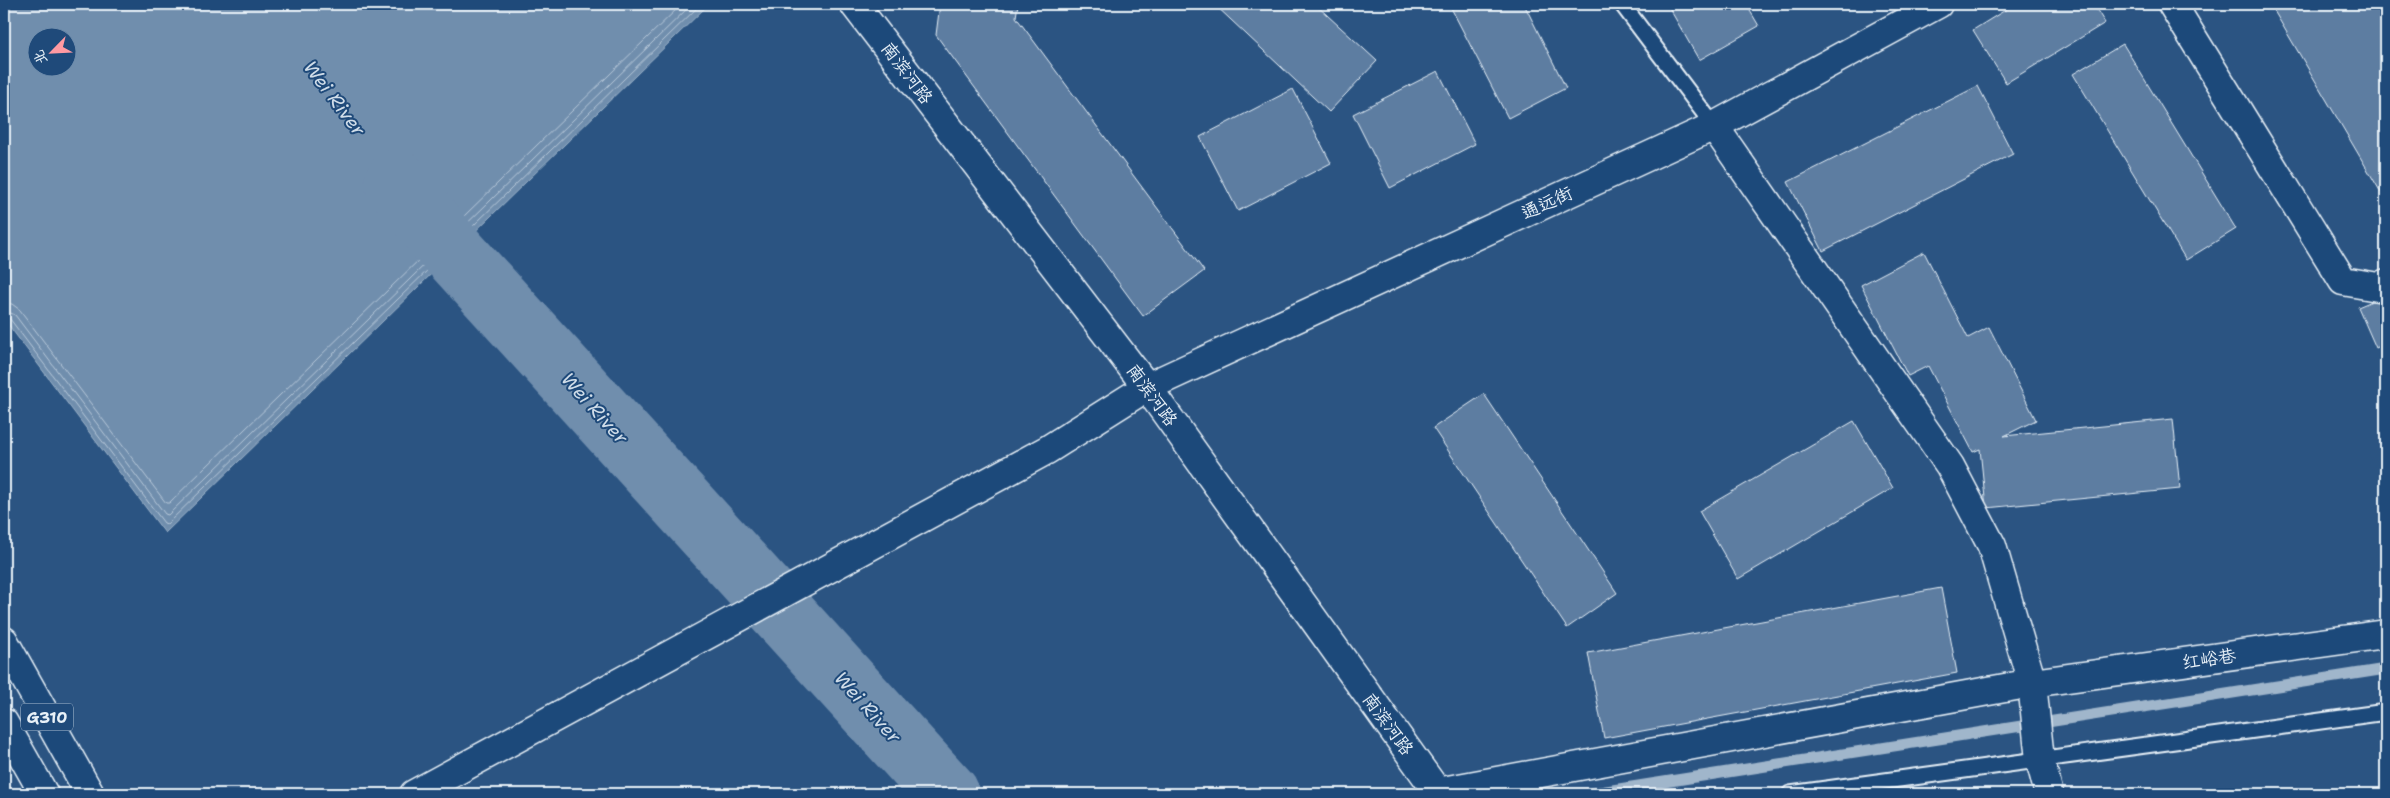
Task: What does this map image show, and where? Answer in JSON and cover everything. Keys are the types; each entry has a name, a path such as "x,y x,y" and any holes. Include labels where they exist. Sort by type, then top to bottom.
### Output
{"main road":[{"name":"南滨河路","path":"854,4 1147,387 1438,793"},
{"name":"通远街","path":"414,794 1047,450 1147,387 1714,126 1938,4"},
{"path":"2172,4 2343,281 2378,287 2386,283"},
{"path":"1714,126 1950,466 1992,546 2033,691 2048,794"},
{"name":"红峪巷","path":"1438,793 2033,691 2386,634"},
{"name":"G310","path":"4,640 90,794"},
{"name":"G310","path":"4,723 44,794"}],"lane":[{"path":"1622,4 1714,126"},
{"path":"1790,794 2040,748 2386,712"}],"water":[{"path":"4,4 709,4 165,533 4,319"}],"building":[{"path":"940,4 1018,4 1016,17 1204,271 1143,316 936,35"},
{"path":"1214,4 1315,4 1377,61 1329,112"},
{"path":"1449,4 1524,4 1566,88 1508,118"},
{"path":"1667,4 1746,4 1759,26 1699,60"},
{"path":"2015,4 2093,4 2105,23 2006,83 1973,30"},
{"path":"2270,4 2377,4 2386,20 2386,201"},
{"path":"2123,44 2236,229 2186,260 2073,74"},
{"path":"1438,71 1475,144 1390,188 1353,114"},
{"path":"1978,86 2013,154 1823,251 1788,182"},
{"path":"1293,89 1331,163 1238,211 1200,137"},
{"path":"1924,252 1968,338 1989,327 2036,420 2004,436 2173,419 2180,489 1986,508 1980,449 1973,452 1928,366 1908,376 1861,285"},
{"path":"2386,295 2386,343 2376,348 2358,307"},
{"path":"1484,394 1617,593 1567,628 1433,428"},
{"path":"1854,421 1893,488 1738,579 1699,511"},
{"path":"1941,588 1957,673 1604,738 1588,653"}],"waterway":[{"name":"Wei River","path":"397,182 437,234 947,794"},
{"path":"1587,794 2386,669"}]}
